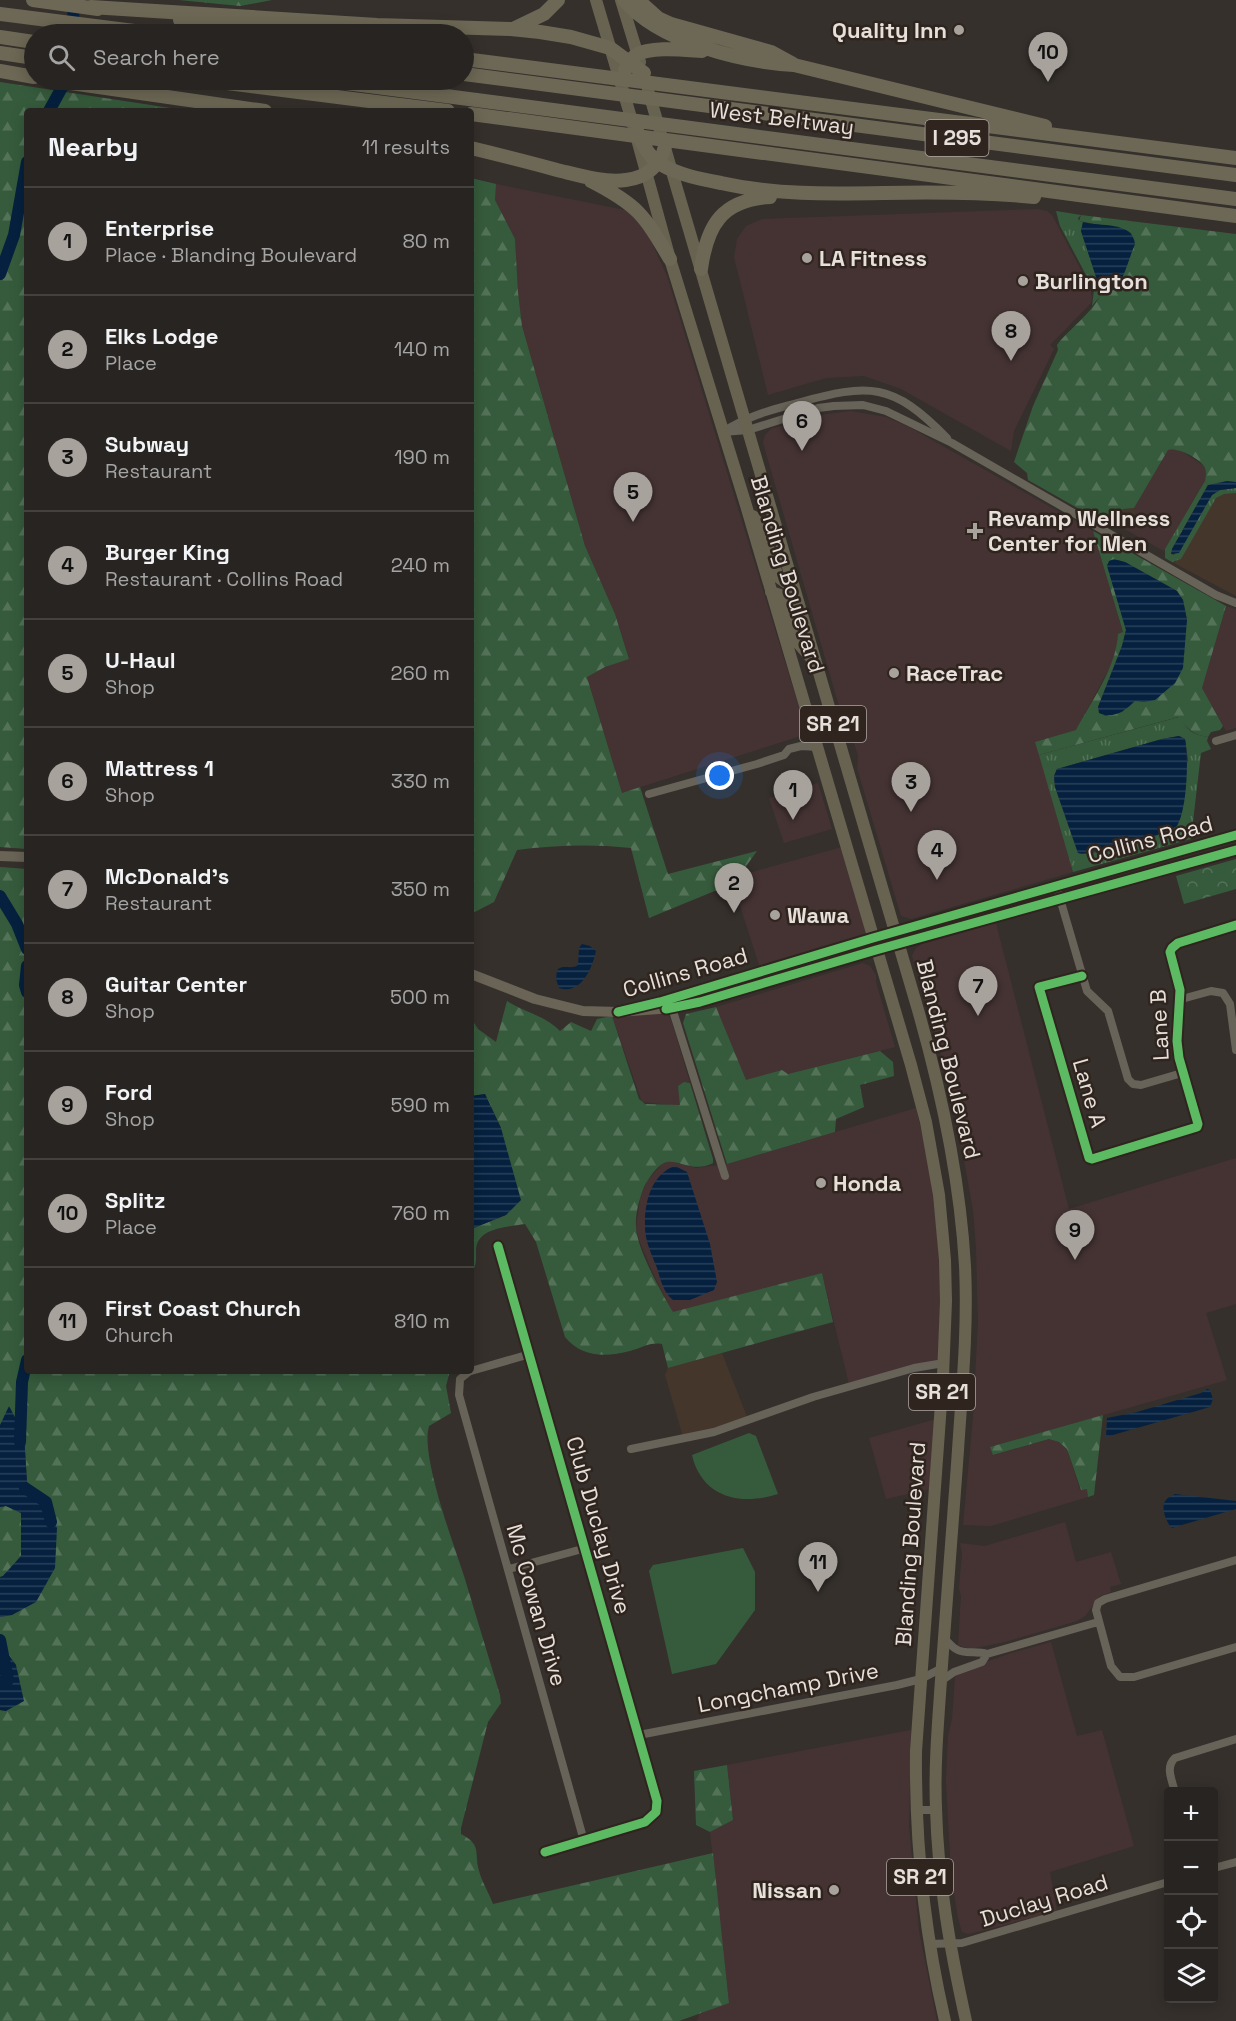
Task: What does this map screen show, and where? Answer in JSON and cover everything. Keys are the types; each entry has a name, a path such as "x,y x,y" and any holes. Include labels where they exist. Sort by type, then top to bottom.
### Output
{"highway":[{"path":"33,0 205,24"},
{"path":"511,29 536,19 558,0"},
{"path":"623,0 641,17 659,29 719,52 769,64 794,65 1054,128 1079,137"},
{"path":"638,0 658,18 671,24 771,52 794,65"},
{"path":"91,8 359,24"},
{"path":"0,14 80,24"},
{"path":"474,28 555,34 610,48 633,58 644,73"},
{"path":"0,37 24,41"},
{"path":"620,80 633,58 648,51 719,52"},
{"path":"0,53 24,57"},
{"path":"474,60 1236,158"},
{"path":"0,71 24,75"},
{"name":"West Beltway","path":"474,75 1236,175"},
{"path":"114,90 243,108"},
{"path":"282,90 424,108"},
{"name":"West Beltway","path":"399,90 1236,199"},
{"path":"474,114 1236,216"},
{"path":"632,121 641,142 658,163 671,170 760,191 806,195"},
{"path":"474,149 579,175 617,181 637,178 645,174 658,163 664,146"},
{"path":"579,175 630,203 646,220 670,259"},
{"path":"701,269 708,234 717,220 727,210 742,202 761,198 806,195 964,193 1071,200 1111,200"}],"main road":[{"name":"Blanding Boulevard","path":"596,0 670,259 818,747 926,1122 942,1227 946,1300 936,1484 916,1750 915,1810 929,1944 945,2021"},
{"path":"623,0 633,58"},
{"name":"Blanding Boulevard","path":"644,73 897,937 926,1038 945,1116 962,1220 966,1300 963,1383 936,1742 936,1810 940,1879 949,1944 966,2021"},
{"path":"745,502 764,532 778,576 793,588"},
{"path":"771,592 780,595 785,600 799,644 816,663"},
{"name":"Collins Road","path":"474,975 540,1001 584,1011 618,1012 672,1008 1056,885 1236,835"},
{"name":"Collins Road","path":"897,937 1059,899 1236,850"},
{"path":"0,856 24,857"},
{"name":"Collins Road","path":"618,1012 874,944"},
{"path":"926,1122 945,1116"},
{"path":"946,1300 966,1300"},
{"path":"936,1484 955,1484"}],"street":[{"path":"723,432 844,390 874,391 893,396 907,404 922,414 952,443"},
{"path":"723,432 746,424 818,408 862,405 897,416 952,443 1216,595 1236,603"},
{"path":"1216,741 1236,735"},
{"path":"648,794 757,764 784,755 789,750 801,746 818,747"},
{"path":"1056,885 1082,976"},
{"name":"Lane B","path":"1082,976 1087,991 1108,1011 1130,1082 1141,1085 1182,1073 1177,1041 1180,990 1170,952 1178,943 1236,925"},
{"name":"Lane A","path":"1082,976 1039,987 1089,1158 1195,1129 1198,1124 1182,1073"},
{"name":"Lane B","path":"1178,1000 1211,990 1223,993 1230,1004 1236,1050"},
{"path":"672,1008 725,1176"},
{"name":"Club Duclay Drive","path":"498,1246 657,1801 654,1816 645,1822 584,1841"},
{"path":"474,1370 530,1354"},
{"path":"631,1449 714,1432 813,1397 914,1368 944,1363"},
{"name":"Mc Cowan Drive","path":"467,1374 460,1379 459,1395 584,1841"},
{"path":"509,1569 586,1548"},
{"path":"1236,1560 1101,1600 1096,1610 1112,1666 1120,1677 1126,1678 1236,1647"},
{"name":"Longchamp Drive","path":"944,1638 956,1649 987,1654 1098,1622"},
{"name":"Longchamp Drive","path":"639,1735 941,1675 982,1662 987,1654"},
{"path":"1174,1787 1170,1773 1171,1762 1181,1755 1236,1739"},
{"path":"915,1810 936,1810"},
{"path":"545,1852 584,1841"},
{"path":"1218,1867 1236,1862"},
{"name":"Duclay Road","path":"929,1944 962,1943 1164,1883"}],"shaded area":[{"path":"496,184 630,211 647,232 667,276 807,734 622,793 587,676 629,658 615,614 585,546 522,326 515,239 495,200"},
{"path":"1037,209 1047,211 1052,215 1090,287 1092,297 1091,303 1050,345 1054,349 1014,431 1011,451 901,389 864,376 826,378 768,395 734,257 737,239 746,226 762,219"},
{"path":"851,411 886,417 909,427 1093,531 1123,633 1118,634 1117,650 1110,667 1076,730 1036,742 1073,872 911,919 901,916 857,768 858,755 849,728 843,720 763,443 765,435 771,429 811,416"},
{"path":"1173,448 1204,466 1207,473 1205,481 1164,551 1126,530 1137,511 1134,508 1168,450"},
{"path":"1236,493 1236,596 1172,562 1175,562 1216,498 1224,494"},
{"path":"1134,508 1137,511 1126,530 1115,524 1123,509"},
{"path":"1226,606 1236,609 1236,728 1226,731 1202,688"},
{"path":"818,783 832,829 784,843 769,798"},
{"path":"842,847 870,936 760,968 734,887 749,873"},
{"path":"996,923 1069,1209 1236,1158 1236,1304 1206,1313 1227,1380 990,1447 994,1455 1050,1439 1059,1442 1067,1449 1080,1490 1087,1488 1088,1497 991,1526 963,1525 973,1417 978,1321 973,1210 951,1088 912,956 916,948 922,944"},
{"path":"863,963 870,966 876,975 895,1047 788,1074 782,1070 746,1081 716,1007"},
{"path":"661,1012 667,1014 671,1019 690,1083 678,1086 681,1104 679,1106 642,1102 612,1016"},
{"path":"916,1108 929,1164 937,1232 940,1277 940,1361 849,1384 822,1273 673,1313 652,1271 636,1228 640,1199 647,1181 662,1164 669,1161 696,1168 727,1164"},
{"path":"722,1353 748,1419 683,1437 665,1375 668,1368"},
{"path":"936,1419 931,1489 886,1499 869,1438"},
{"path":"1065,1522 1076,1562 1111,1552 1121,1584 1110,1587 1111,1592 1100,1596 1085,1616 1077,1621 1005,1642 970,1649 958,1645 962,1554 960,1543 985,1546"},
{"path":"1051,1642 1077,1736 1102,1730 1134,1846 1050,1872 1057,1911 968,1934 962,1932 958,1918 951,1874 946,1781 948,1736 952,1719 955,1677 961,1671"},
{"path":"911,1730 909,1826 919,1931 937,2021 697,2021 699,2014 729,2002 710,1832 733,1820 727,1765"}],"green space":[{"path":"179,0 272,0 240,6"},
{"path":"0,82 24,86 24,90 52,90 170,108 24,108 24,849 0,847"},
{"path":"474,179 496,184 495,200 515,239 522,326 585,546 615,614 629,659 605,667 587,677 622,793 640,787 668,874 757,851 734,883 649,918 631,848 560,846 517,850 494,902 474,912"},
{"path":"1056,211 1081,215 1078,218 1083,222 1081,231 1101,292 1092,306 1094,290 1060,226"},
{"path":"1081,215 1236,234 1236,482 1208,485 1205,481 1206,470 1201,463 1182,452 1168,450 1134,508 1123,509 1111,527 1028,480 1027,473 1014,462 1033,406 1058,350 1057,345 1094,305 1101,292 1116,288 1135,244 1131,233 1126,230 1079,221"},
{"path":"1205,481 1208,485 1172,549 1174,555 1212,495 1220,490 1236,488 1236,493 1224,494 1216,498 1181,559 1172,562 1165,558 1165,549"},
{"path":"1093,531 1226,606 1202,688 1223,726 1220,730 1211,732 1208,737 1203,736 1191,731 1178,717 1039,755 1035,742 1076,730 1108,671 1118,634 1123,632","holes":["1125,562 1177,591 1183,600 1187,620 1145,702 1135,700 1122,712 1105,716 1098,707 1126,630 1107,564"]},
{"path":"1179,717 1191,731 1208,737 1207,741 1211,749 1201,753 1191,839 1073,872 1039,755","holes":["1179,736 1185,739 1188,760 1164,833 1094,853 1078,853 1055,787 1054,776 1057,769 1162,739"]},
{"path":"1236,859 1236,889 1184,904 1176,876"},
{"path":"0,867 24,869 24,1374 449,1374 446,1386 451,1413 429,1426 429,1457 439,1500 501,1703 488,1722 461,1834 475,1846 479,1871 493,1904 713,1853 729,2003 679,2021 0,2021 0,1710 6,1711 16,1665 0,1643 0,1617 12,1615 48,1509 27,1482 24,1434 0,1425"},
{"path":"507,1001 542,1018 560,1031 571,1022 591,1031 597,1019 612,1016 639,1099 645,1104 680,1105 678,1086 684,1082 690,1083 713,1163 698,1167 673,1162 661,1165 644,1187 636,1218 636,1228 645,1259 673,1312 822,1273 833,1322 668,1368 662,1344 603,1355 579,1349 565,1337 536,1242 525,1224 494,1230 481,1237 477,1243 474,1268 474,1228 506,1215 501,1128 485,1094 474,1096 474,1023 478,1029 496,1042"},
{"path":"716,1007 746,1080 782,1070 788,1074 880,1051 893,1062 894,1076 860,1085 864,1107 836,1119 835,1132 727,1164 683,1023 686,1014"},
{"path":"1103,1415 1094,1495 1088,1497 1087,1489 1081,1490 1067,1449 1059,1442 1049,1439 993,1455 990,1447"},
{"path":"749,1433 756,1436 778,1494 750,1499 725,1495 704,1481 697,1470 692,1455"},
{"path":"6,1506 21,1513 21,1556 0,1577 0,1507"},
{"path":"743,1548 755,1572 755,1610 716,1664 672,1674 649,1571 653,1565"},
{"path":"727,1765 733,1820 710,1832 696,1825 694,1771"}],"water":[{"path":"1083,222 1122,228 1133,237 1135,244 1126,268 1121,281 1113,290 1101,292 1081,231"},
{"path":"1227,481 1236,482 1236,488 1220,490 1212,495 1179,553 1171,554 1208,485"},
{"path":"1114,559 1125,562 1177,591 1183,600 1187,620 1183,668 1175,683 1155,700 1135,701 1123,711 1114,715 1104,715 1099,713 1098,707 1126,630 1107,566 1109,561"},
{"path":"1179,736 1185,739 1187,771 1183,808 1177,826 1128,844 1096,852 1078,853 1055,787 1054,776 1057,769"},
{"path":"582,944 596,951 592,965 584,979 574,988 559,988 556,979 557,970 578,965 579,948"},
{"path":"485,1094 501,1128 521,1200 506,1215 474,1228 474,1096"},
{"path":"675,1166 687,1172 710,1244 717,1282 714,1290 690,1300 673,1300 667,1293 646,1237 645,1217 649,1195 659,1177"},
{"path":"1207,1389 1210,1390 1213,1399 1210,1407 1106,1437 1107,1418 1137,1412 1201,1393"},
{"path":"9,1406 24,1434 27,1482 48,1509 57,1528 55,1568 36,1602 12,1615 0,1617 0,1577 21,1556 21,1513 6,1506 0,1507 0,1425"},
{"path":"1175,1494 1236,1501 1236,1509 1172,1528 1166,1519 1164,1503"},
{"path":"0,1643 16,1665 24,1701 6,1711 0,1710"}],"waterway":[{"path":"72,24 75,0"},
{"path":"51,108 61,90"},
{"path":"0,274 14,235 24,179"},
{"path":"0,896 17,924 24,942"},
{"path":"20,1442 24,1373"},
{"path":"25,1488 46,1502 51,1522"},
{"path":"0,1640 8,1680 0,1682"}],"cycle path":[{"path":"618,1012 660,1002 873,938 1236,835"},
{"path":"666,1009 700,1002 876,950 1236,850"},
{"path":"1082,976 1039,987 1089,1158 1092,1159 1197,1127 1179,1058 1177,1041 1180,990 1170,952 1178,943 1236,925"},
{"path":"498,1246 657,1801 656,1812 645,1822 545,1852"}],"place":[{"name":"Quality Inn","path":"959,30"},
{"name":"Splitz","path":"1048,82"},
{"name":"LA Fitness","path":"807,258"},
{"name":"Burlington","path":"1023,281"},
{"name":"Guitar Center","path":"1011,361"},
{"name":"Mattress 1","path":"802,451"},
{"name":"U-Haul","path":"633,522"},
{"name":"Revamp Wellness Center for Men","path":"975,531"},
{"name":"RaceTrac","path":"894,673"},
{"name":"Subway","path":"911,812"},
{"name":"Enterprise","path":"793,820"},
{"name":"Burger King","path":"937,880"},
{"name":"Elks Lodge","path":"734,913"},
{"name":"Wawa","path":"775,915"},
{"name":"McDonald's","path":"978,1016"},
{"name":"Honda","path":"821,1183"},
{"name":"Ford","path":"1075,1260"},
{"name":"First Coast Church","path":"818,1592"},
{"name":"Nissan","path":"834,1890"}]}
